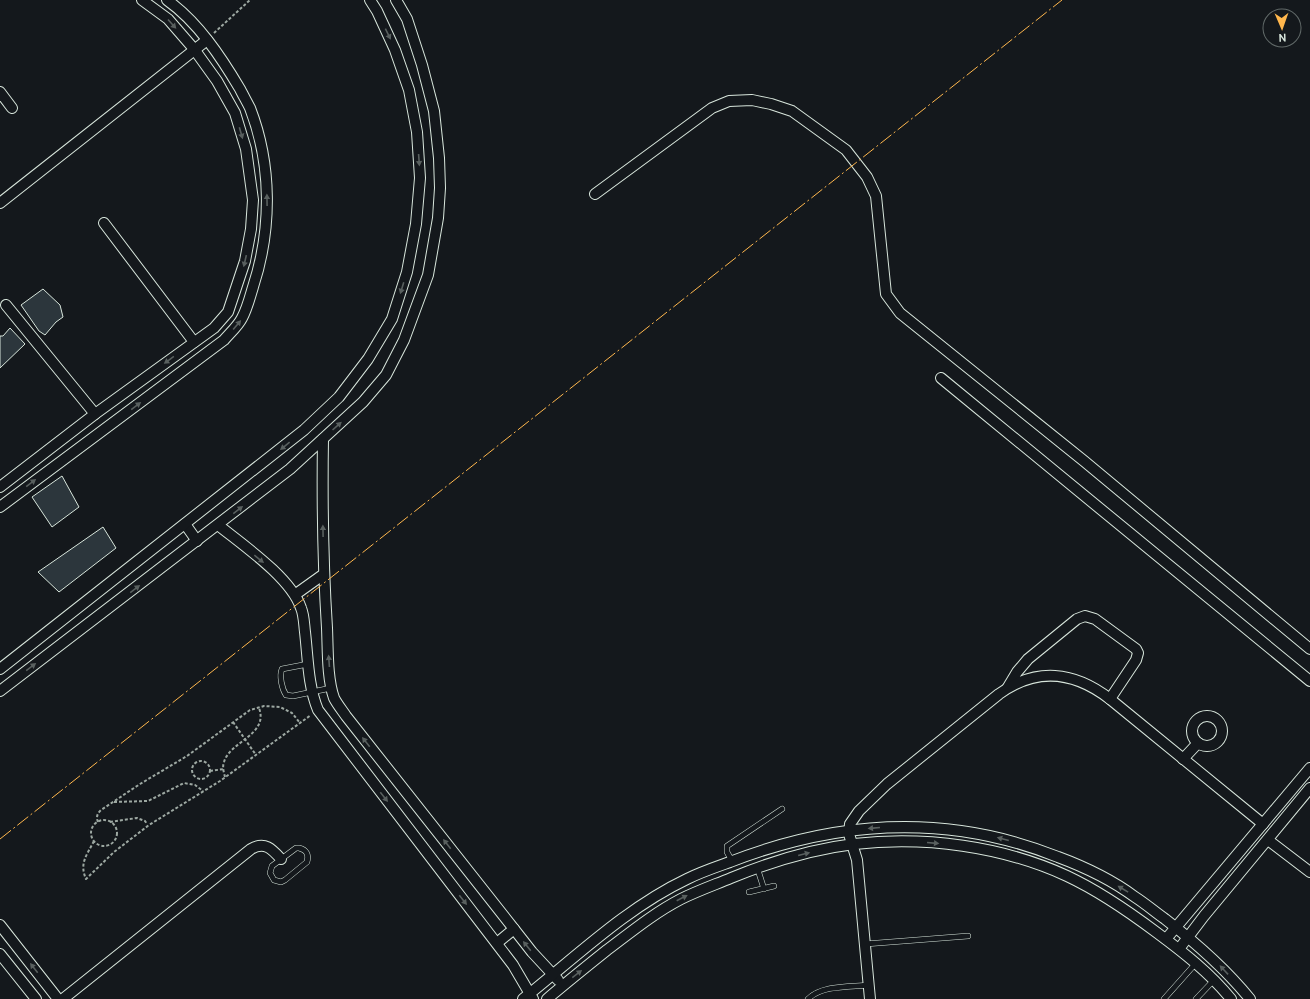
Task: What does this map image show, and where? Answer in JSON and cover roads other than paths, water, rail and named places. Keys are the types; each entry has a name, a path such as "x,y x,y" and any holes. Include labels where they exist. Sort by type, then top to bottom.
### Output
{"street":[{"path":"0,487 95,414 214,328 228,312 245,261 251,229 252,200 246,149 236,113 217,81 194,49 168,19 142,0"},
{"path":"0,507 224,340 241,320 261,265 266,230 268,200 261,146 250,107 230,73 207,40 178,8 168,0"},
{"path":"0,669 304,430 339,397 368,359 392,319 407,272 416,224 420,178 417,132 409,90 395,50 377,11 370,0"},
{"path":"0,691 290,469 363,402 386,375 404,340 428,274 438,218 440,181 434,111 422,65 407,19 396,0"},
{"path":"0,203 207,40"},
{"path":"0,92 12,108"},
{"path":"595,194 712,108 729,101 752,100 792,111 846,150 867,177 876,196 886,294 900,313 1078,456 1310,649"},
{"path":"104,223 194,342"},
{"path":"6,305 95,414"},
{"path":"941,378 1310,681"},
{"path":"323,439 324,574 331,688 334,700 514,929 563,985"},
{"path":"185,524 197,541"},
{"path":"218,525 271,568 296,594 302,609 312,692 318,710 497,944 516,970 528,997 614,925 650,899 689,878 755,852 827,833 876,827 927,827 977,833 1025,845 1071,862 1114,884 1136,897 1188,937 1216,962 1250,999"},
{"path":"296,594 324,574"},
{"path":"1008,687 1017,672 1035,653 1078,619 1085,616 1095,619 1136,649 1138,653 1136,660 1110,699"},
{"path":"870,999 857,860 849,831 851,821 887,784 1008,687 1029,678 1057,676 1083,682 1093,687 1110,699 1263,824"},
{"path":"1183,759 1198,743"},
{"path":"1166,939 1310,768"},
{"path":"1179,949 1204,916 1310,788"},
{"path":"1268,840 1310,872"},
{"path":"547,999 641,924 668,906 696,891 757,867 806,853 853,844 877,842 945,844 982,850 1044,866 1087,886 1127,910 1196,963 1231,999"},
{"path":"63,999 251,849 259,846 268,846 272,848 282,859"},
{"path":"0,925 58,999"},
{"path":"497,944 514,929"},
{"path":"0,954 36,999"}],"lane":[{"path":"308,664 285,668 281,671 286,695 293,696 331,688"},
{"path":"732,861 727,852 727,846 782,809"},
{"path":"299,848 306,851 308,855 305,865 285,880 278,882 271,877 271,869 272,866 282,859 292,850 299,848"},
{"path":"757,867 764,889"},
{"path":"749,892 774,886"},
{"path":"865,944 968,936"},
{"path":"1164,999 1196,963"},
{"path":"1196,999 1214,980"},
{"path":"808,999 814,994 826,989 868,985"}]}
